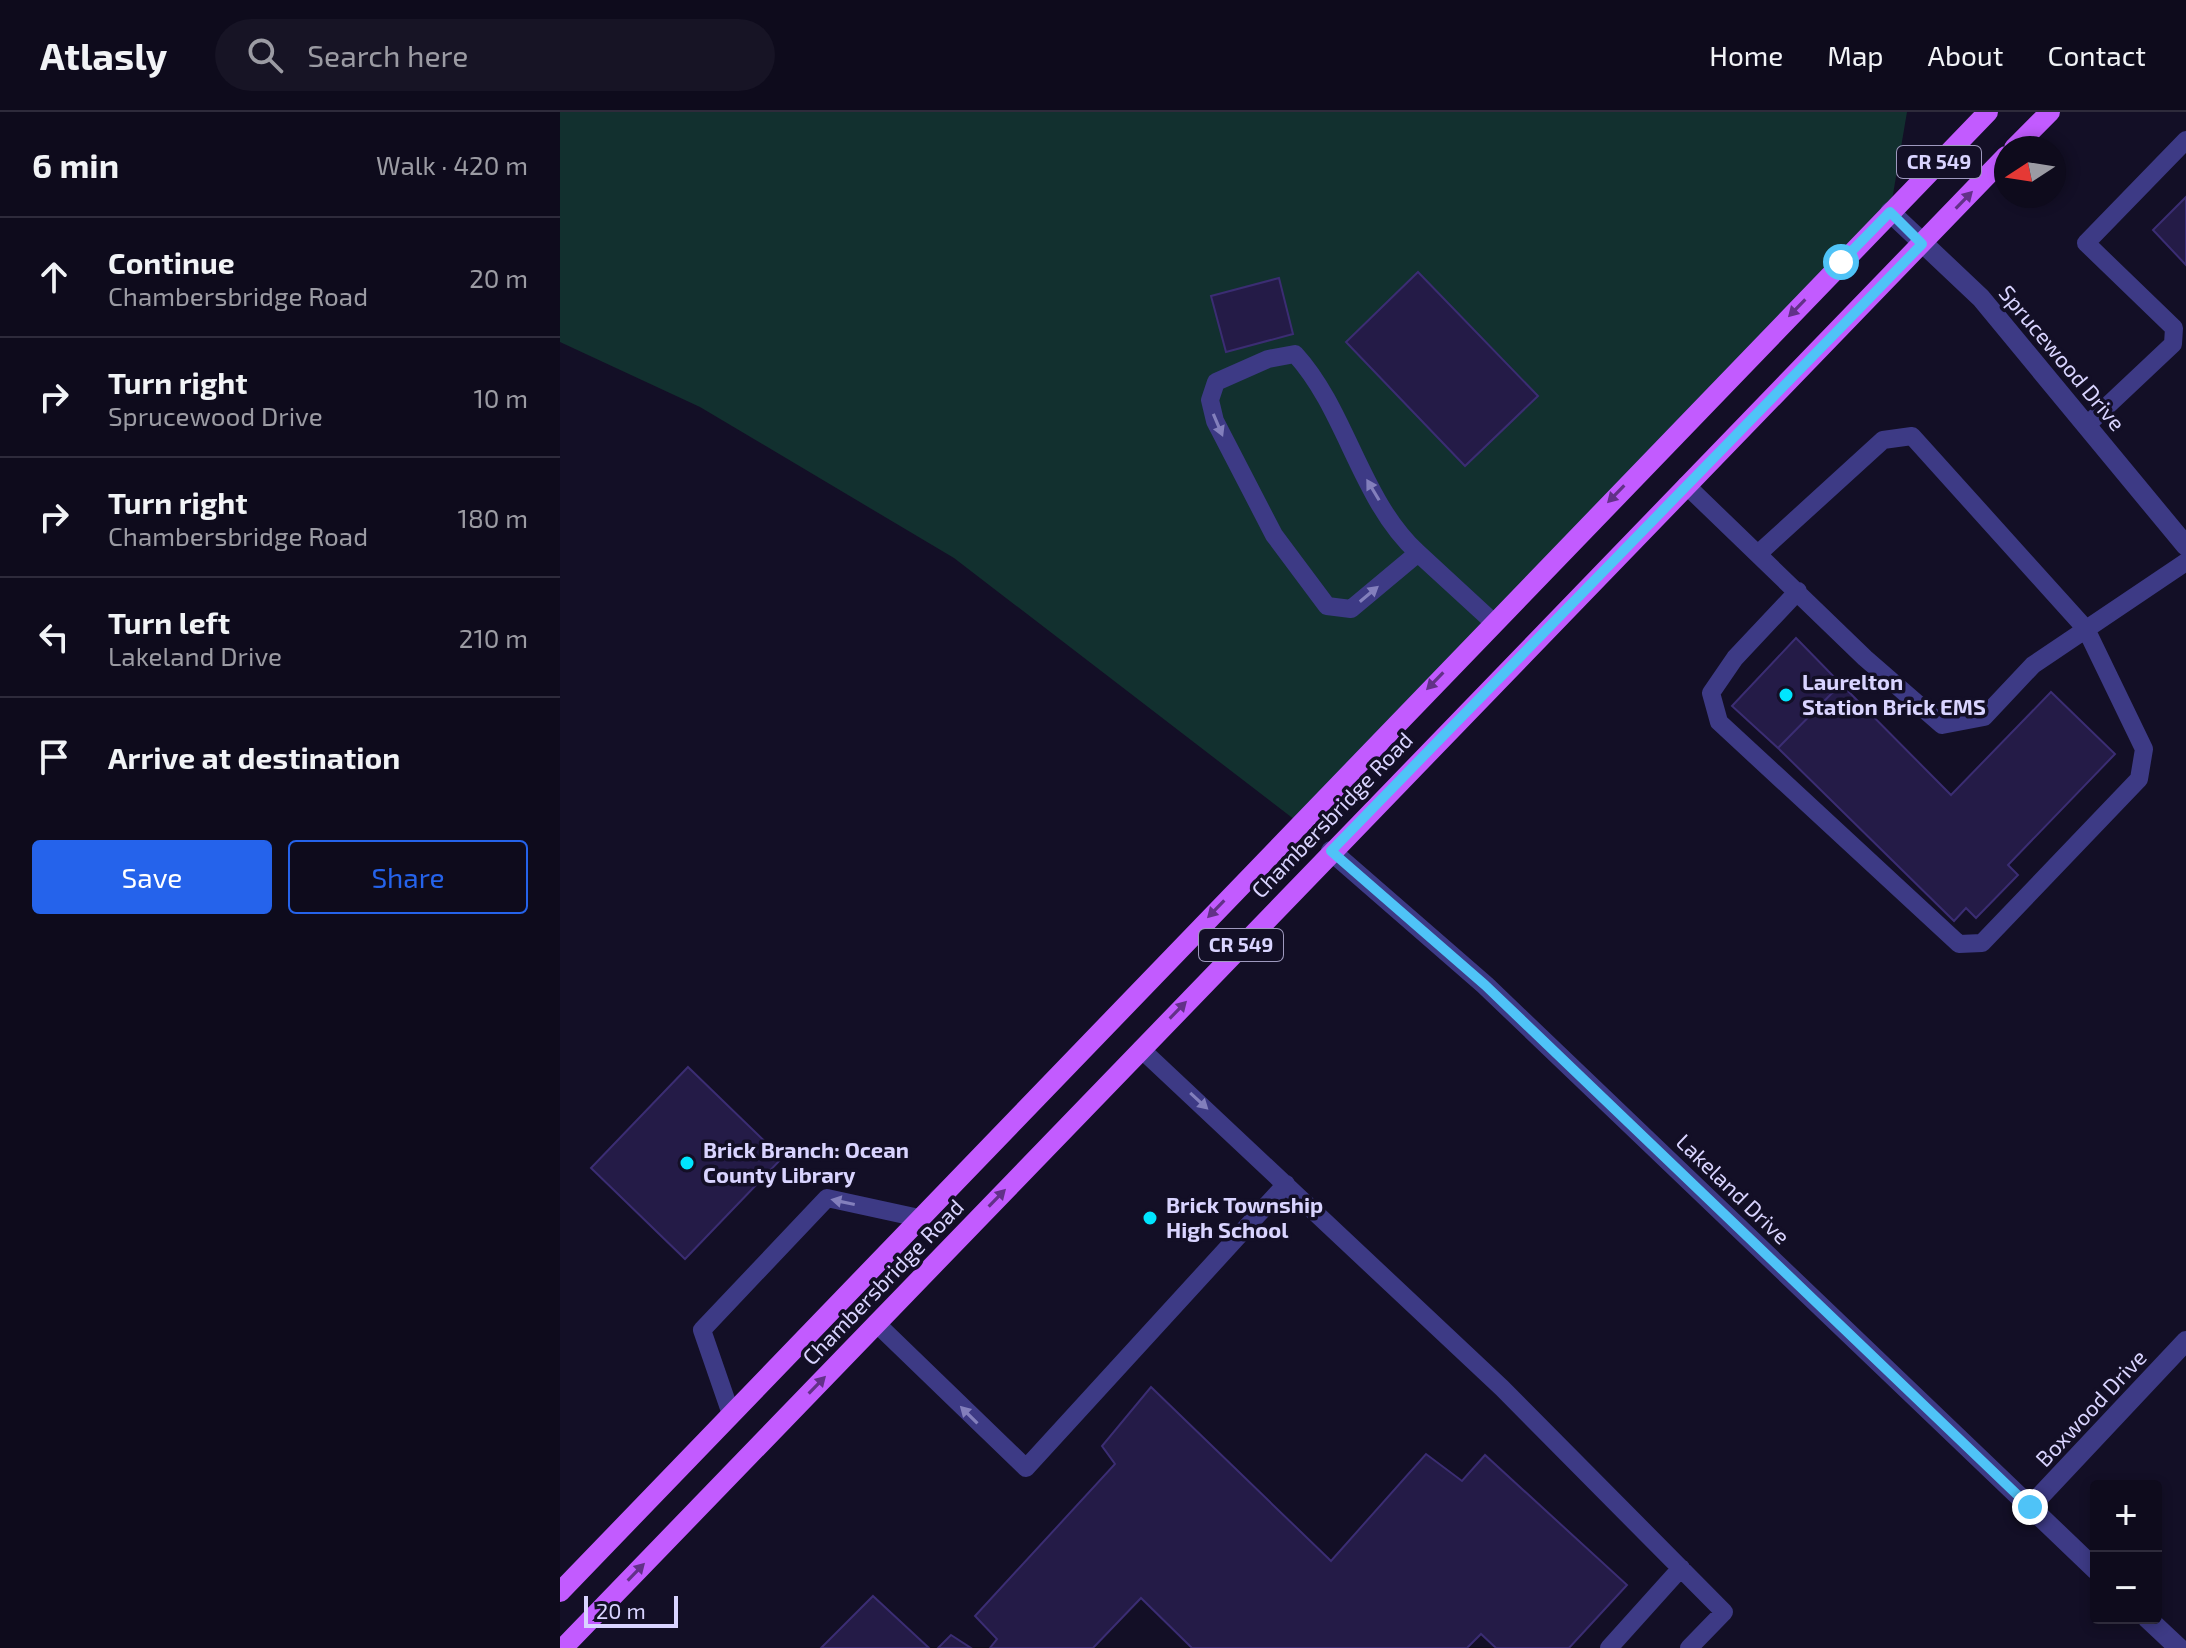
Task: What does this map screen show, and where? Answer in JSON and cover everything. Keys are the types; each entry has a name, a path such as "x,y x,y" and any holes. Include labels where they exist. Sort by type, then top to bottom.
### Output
{"main road":[{"name":"Chambersbridge Road","path":"560,1592 1988,112"},
{"path":"2026,136 2050,112"},
{"name":"Chambersbridge Road","path":"563,1648 1994,169"}],"street":[{"name":"Sprucewood Drive","path":"1890,212 1981,298 2184,537"},
{"name":"Lakeland Drive","path":"1331,851 1485,985 2090,1564"},
{"name":"Boxwood Drive","path":"2030,1507 2186,1341"},
{"path":"2153,1624 2179,1648"}],"lane":[{"path":"2087,425 2173,344 2174,328 2086,243 2186,140"},
{"path":"1418,553 1351,609 1327,606 1274,535 1215,421 1210,400 1216,382 1268,359 1295,354 1313,374 1369,483 1407,543 1418,553 1493,622"},
{"path":"1759,553 1883,440 1912,436 2086,629 2144,749 2139,779 1982,943 1959,944 1719,722 1711,693 1735,658 1798,591"},
{"path":"1686,485 1865,658 1942,725 1984,717 2033,665 2186,562"},
{"path":"1141,1049 1502,1388 1724,1612 1689,1648"},
{"path":"876,1323 1026,1468 1286,1184"},
{"path":"731,1414 702,1330 827,1198 919,1218"},
{"path":"1614,1642 1681,1568"}],"green space":[{"path":"560,112 1907,112 1890,212 1299,823 954,558 700,407 560,342"}],"building":[{"path":"2186,197 2186,265 2153,230"},
{"path":"1418,272 1538,396 1465,466 1346,342"},
{"path":"1279,278 1293,334 1226,352 1211,296"},
{"name":"Laurelton Station Brick EMS","path":"1796,638 1841,684 1778,748 1732,706"},
{"path":"1841,684 1951,795 2051,692 2115,754 2008,865 2018,875 1976,918 1966,908 1954,921 1778,748"},
{"name":"Brick Branch: Ocean County Library","path":"688,1067 782,1158 685,1259 591,1168"},
{"path":"1151,1387 1331,1561 1426,1454 1462,1481 1485,1455 1627,1585 1569,1648 1496,1648 1481,1634 1467,1648 1192,1648 1141,1598 1093,1648 990,1648 997,1639 975,1616 1115,1464 1102,1446"},
{"path":"873,1596 929,1648 821,1648"},
{"path":"951,1635 971,1648 938,1648"}],"place":[{"name":"Laurelton Station Brick EMS","path":"1786,695"},
{"name":"Brick Branch: Ocean County Library","path":"687,1163"},
{"name":"Brick Township High School","path":"1150,1218"}],"route":[{"path":"1841,262 1890,212 1922,244 1331,851 1485,985 2030,1507"}]}
